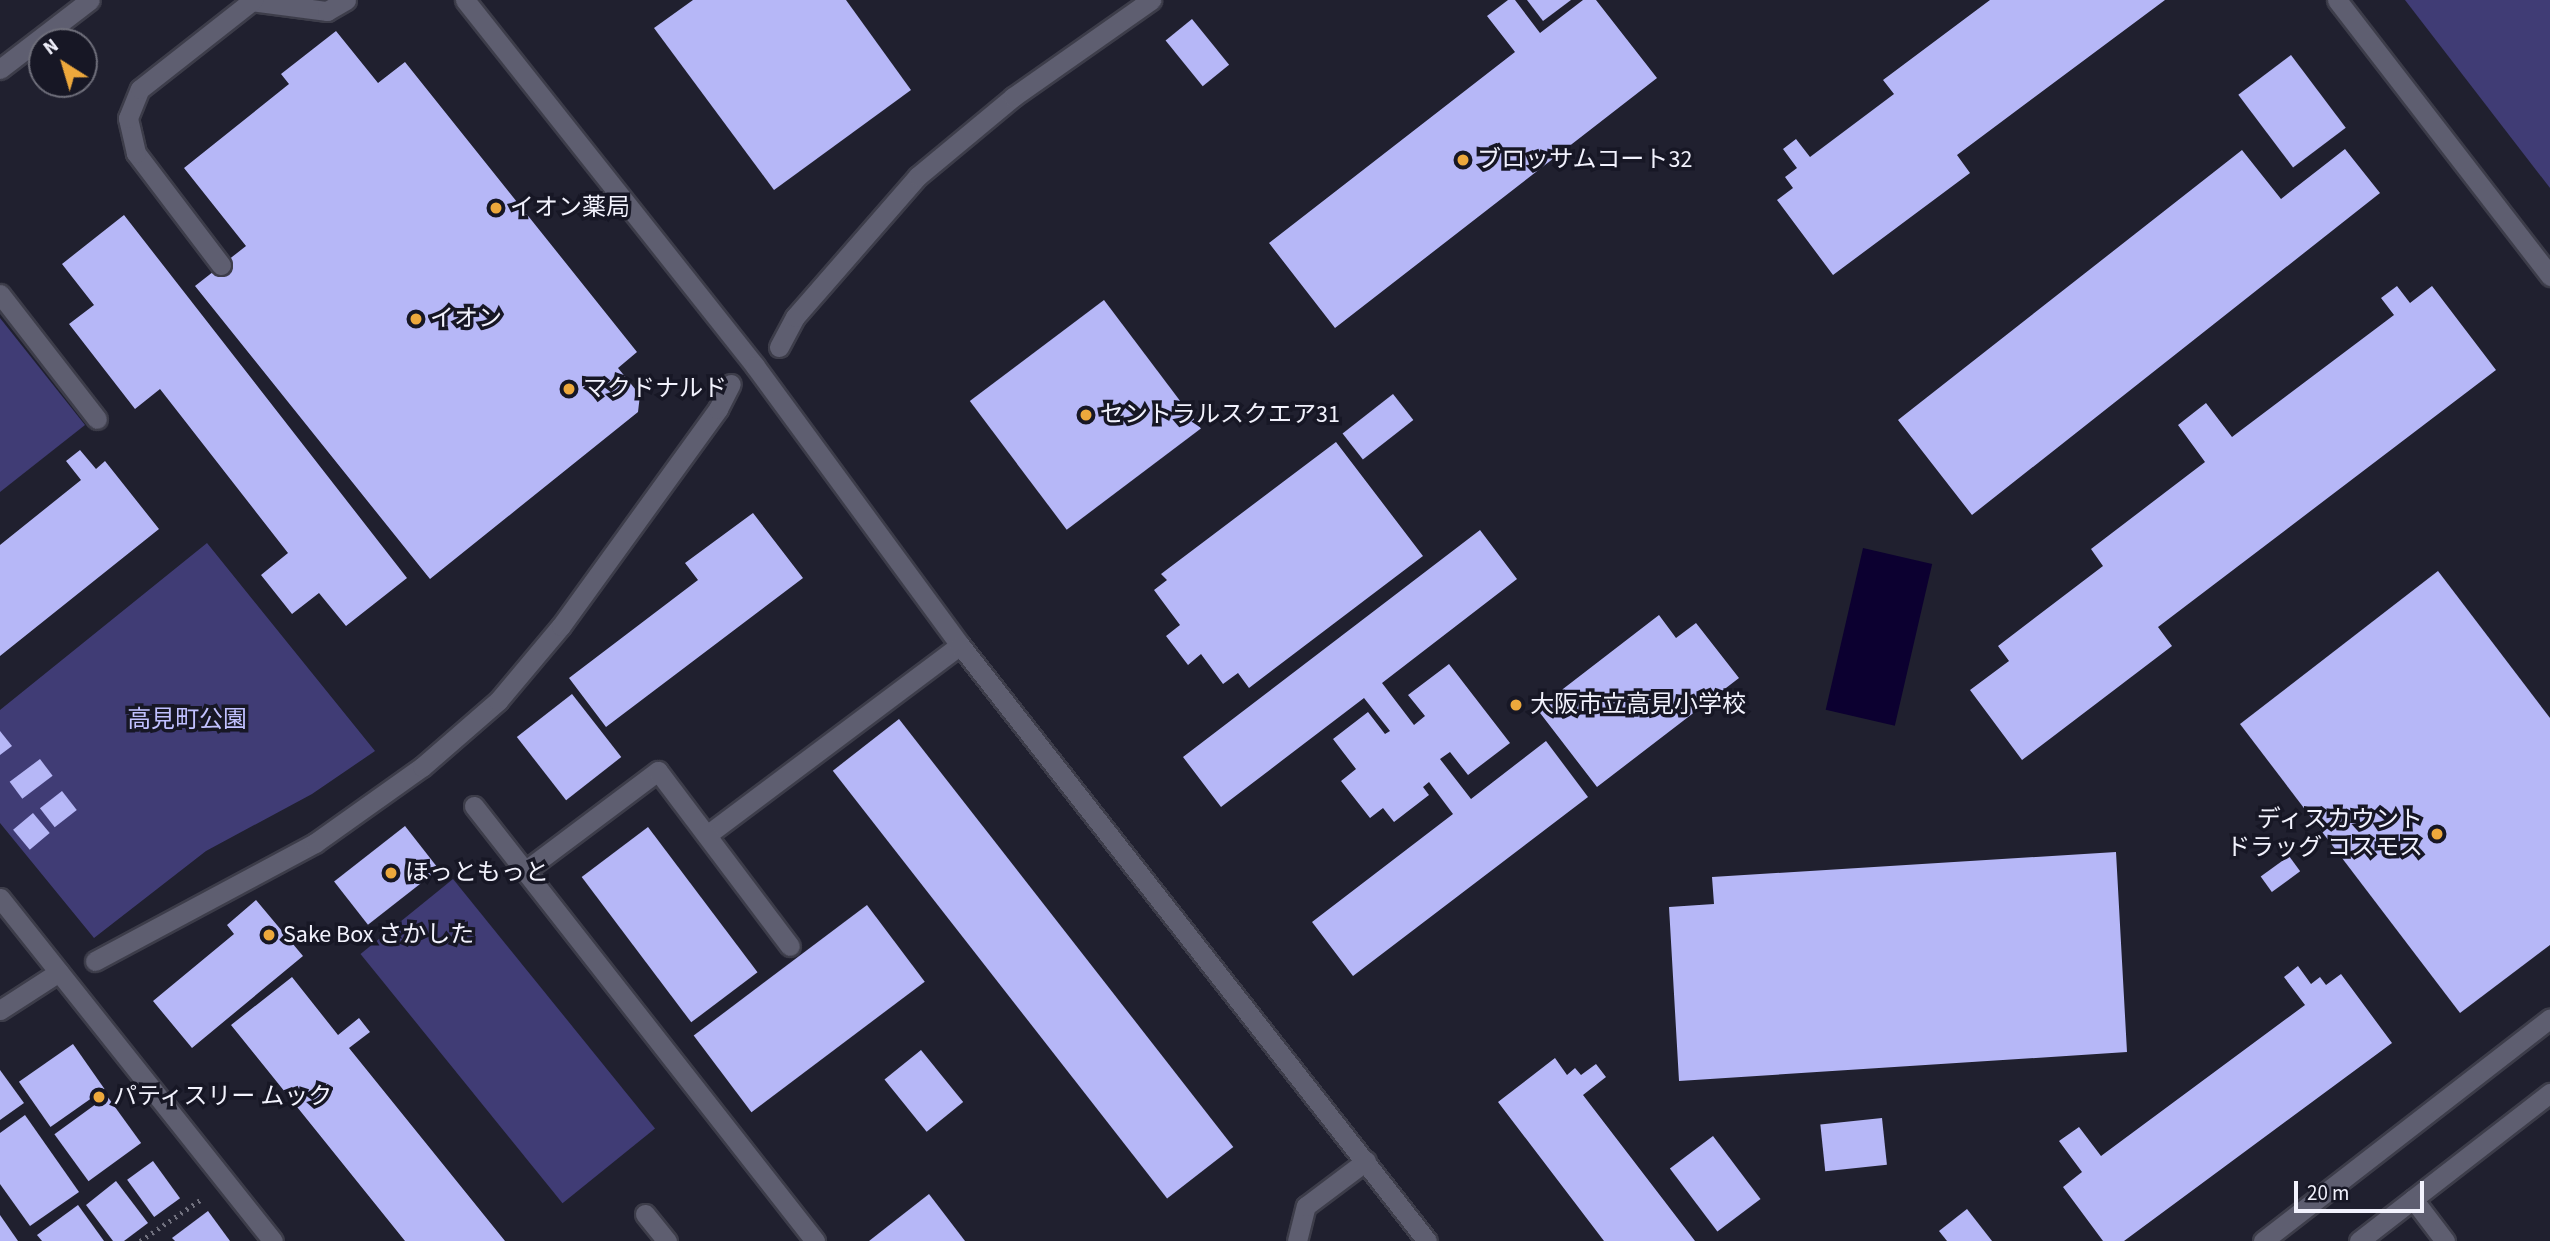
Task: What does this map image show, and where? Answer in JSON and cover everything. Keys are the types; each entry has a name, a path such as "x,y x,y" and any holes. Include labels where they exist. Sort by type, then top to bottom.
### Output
{"street":[{"path":"0,69 90,0"},
{"path":"221,265 136,153 128,118 140,89 252,1 327,11 346,0"},
{"path":"465,0 755,366 960,645 1427,1241"},
{"path":"779,347 795,317 918,176 1013,97 1151,0"},
{"path":"2337,0 2550,276"},
{"path":"0,294 97,419"},
{"path":"95,961 315,843 422,768 498,701 561,626 718,409 731,384"},
{"path":"707,835 960,645"},
{"path":"526,870 658,771 790,946"},
{"path":"474,806 815,1241"},
{"path":"0,898 273,1241"},
{"path":"0,1010 59,972"},
{"path":"2263,1241 2550,1018"},
{"path":"2359,1241 2550,1093"},
{"path":"1297,1241 1306,1206 1366,1161"},
{"path":"2413,1199 2445,1241"},
{"path":"645,1214 667,1241"}],"path":[{"path":"140,1241 226,1182"}],"green space":[{"path":"2405,0 2550,0 2550,188"},
{"path":"0,318 85,425 0,492"},
{"name":"高見町公園","path":"207,543 375,751 312,794 206,851 94,938 0,823 0,710"},
{"path":"453,879 655,1128 563,1203 361,954"}],"shaded area":[{"path":"1863,548 1932,564 1895,726 1826,710"}],"building":[{"path":"693,0 846,0 911,90 774,190 654,28"},
{"name":"ブロッサムコート32","path":"1508,0 1515,0 1540,33 1583,0 1596,0 1657,78 1335,328 1269,243 1515,52 1487,16"},
{"path":"1527,0 1571,0 1543,21"},
{"path":"1990,0 2165,0 1957,155 1970,173 1833,275 1777,200 1793,188 1785,177 1797,168 1783,149 1796,139 1810,157 1894,94 1883,80"},
{"path":"1192,19 1229,65 1203,86 1166,40"},
{"name":"イオン","path":"336,31 378,83 405,62 637,352 618,368 640,395 638,412 430,579 195,286 246,246 184,168 289,84 281,74"},
{"path":"2291,55 2346,128 2293,167 2238,95"},
{"path":"2345,149 2380,193 1972,515 1898,420 2242,150 2281,199"},
{"path":"124,215 407,578 346,626 319,593 292,614 261,575 288,553 160,389 135,409 69,324 94,305 62,264"},
{"path":"2397,286 2410,303 2432,286 2496,370 2158,627 2172,646 2022,760 1970,690 2009,661 1998,646 2103,566 2091,549 2205,462 2178,425 2206,403 2232,437 2394,315 2381,298"},
{"name":"セントラルスクエア31","path":"1104,300 1201,429 1067,530 970,401"},
{"path":"1393,394 1413,420 1363,459 1343,433"},
{"path":"1336,442 1423,556 1249,688 1238,673 1223,684 1201,654 1188,665 1166,636 1180,625 1154,590 1167,580 1161,574"},
{"path":"80,450 96,469 105,461 159,529 0,656 0,545 81,480 66,461"},
{"path":"753,513 803,578 606,727 569,678 698,580 685,563"},
{"path":"1480,530 1517,579 1382,683 1414,725 1425,716 1408,695 1449,664 1510,743 1468,775 1450,752 1440,759 1471,799 1546,741 1588,797 1353,976 1312,922 1453,814 1429,782 1423,787 1429,795 1394,822 1383,808 1370,818 1341,781 1356,769 1333,739 1368,712 1385,734 1390,731 1364,698 1221,807 1183,757"},
{"name":"ディスカウント ドラッグ コスモス","path":"2438,571 2550,718 2550,945 2460,1013 2240,724"},
{"path":"1659,615 1676,638 1696,623 1739,678 1597,787 1537,709"},
{"path":"572,694 621,757 566,800 517,737"},
{"path":"899,719 1233,1147 1167,1199 833,771"},
{"path":"0,731 12,746 0,755"},
{"path":"40,759 53,776 22,799 10,782"},
{"path":"62,791 77,810 55,827 40,808"},
{"path":"33,813 50,833 30,850 13,830"},
{"path":"405,826 439,869 368,925 334,881"},
{"path":"648,827 758,972 691,1022 582,877"},
{"path":"2116,852 2127,1052 1679,1081 1669,907 1714,904 1712,877"},
{"path":"2289,856 2300,871 2272,892 2261,877"},
{"path":"256,900 303,956 192,1048 153,1001 234,934 227,925"},
{"path":"867,905 925,982 751,1112 694,1036"},
{"path":"2298,966 2311,984 2320,977 2326,985 2341,974 2392,1043 2124,1241 2103,1241 2063,1187 2082,1172 2059,1141 2079,1127 2101,1156 2305,1005 2284,977"},
{"path":"292,977 338,1035 359,1018 370,1032 349,1048 505,1241 405,1241 231,1025"},
{"path":"73,1044 105,1089 50,1127 19,1082"},
{"path":"921,1050 963,1102 927,1132 884,1080"},
{"path":"1555,1058 1567,1075 1575,1068 1581,1075 1596,1064 1606,1077 1583,1095 1695,1241 1604,1241 1498,1102"},
{"path":"0,1070 24,1103 0,1120"},
{"path":"107,1096 141,1143 89,1181 54,1134"},
{"path":"25,1115 79,1192 30,1226 0,1184 0,1133"},
{"path":"1882,1118 1887,1165 1825,1171 1820,1124"},
{"path":"1713,1136 1761,1199 1717,1232 1670,1168"},
{"path":"153,1161 180,1198 154,1217 127,1180"},
{"path":"116,1181 148,1223 124,1241 113,1241 86,1205"},
{"path":"929,1194 965,1241 869,1241"},
{"path":"78,1205 104,1241 42,1241 37,1235"},
{"path":"1967,1209 1992,1241 1947,1241 1939,1231"},
{"path":"208,1211 230,1241 175,1241 172,1238"},
{"path":"0,1215 18,1241 0,1241"}],"place":[{"name":"ブロッサムコート32","path":"1463,160"},
{"name":"イオン薬局","path":"496,208"},
{"name":"イオン","path":"416,319"},
{"name":"マクドナルド","path":"569,389"},
{"name":"セントラルスクエア31","path":"1086,415"},
{"name":"大阪市立高見小学校","path":"1516,705"},
{"name":"ディスカウント ドラッグ コスモス","path":"2437,834"},
{"name":"ほっともっと","path":"391,873"},
{"name":"Sake Box さかした","path":"269,935"},
{"name":"パティスリー ムック","path":"99,1097"}]}
